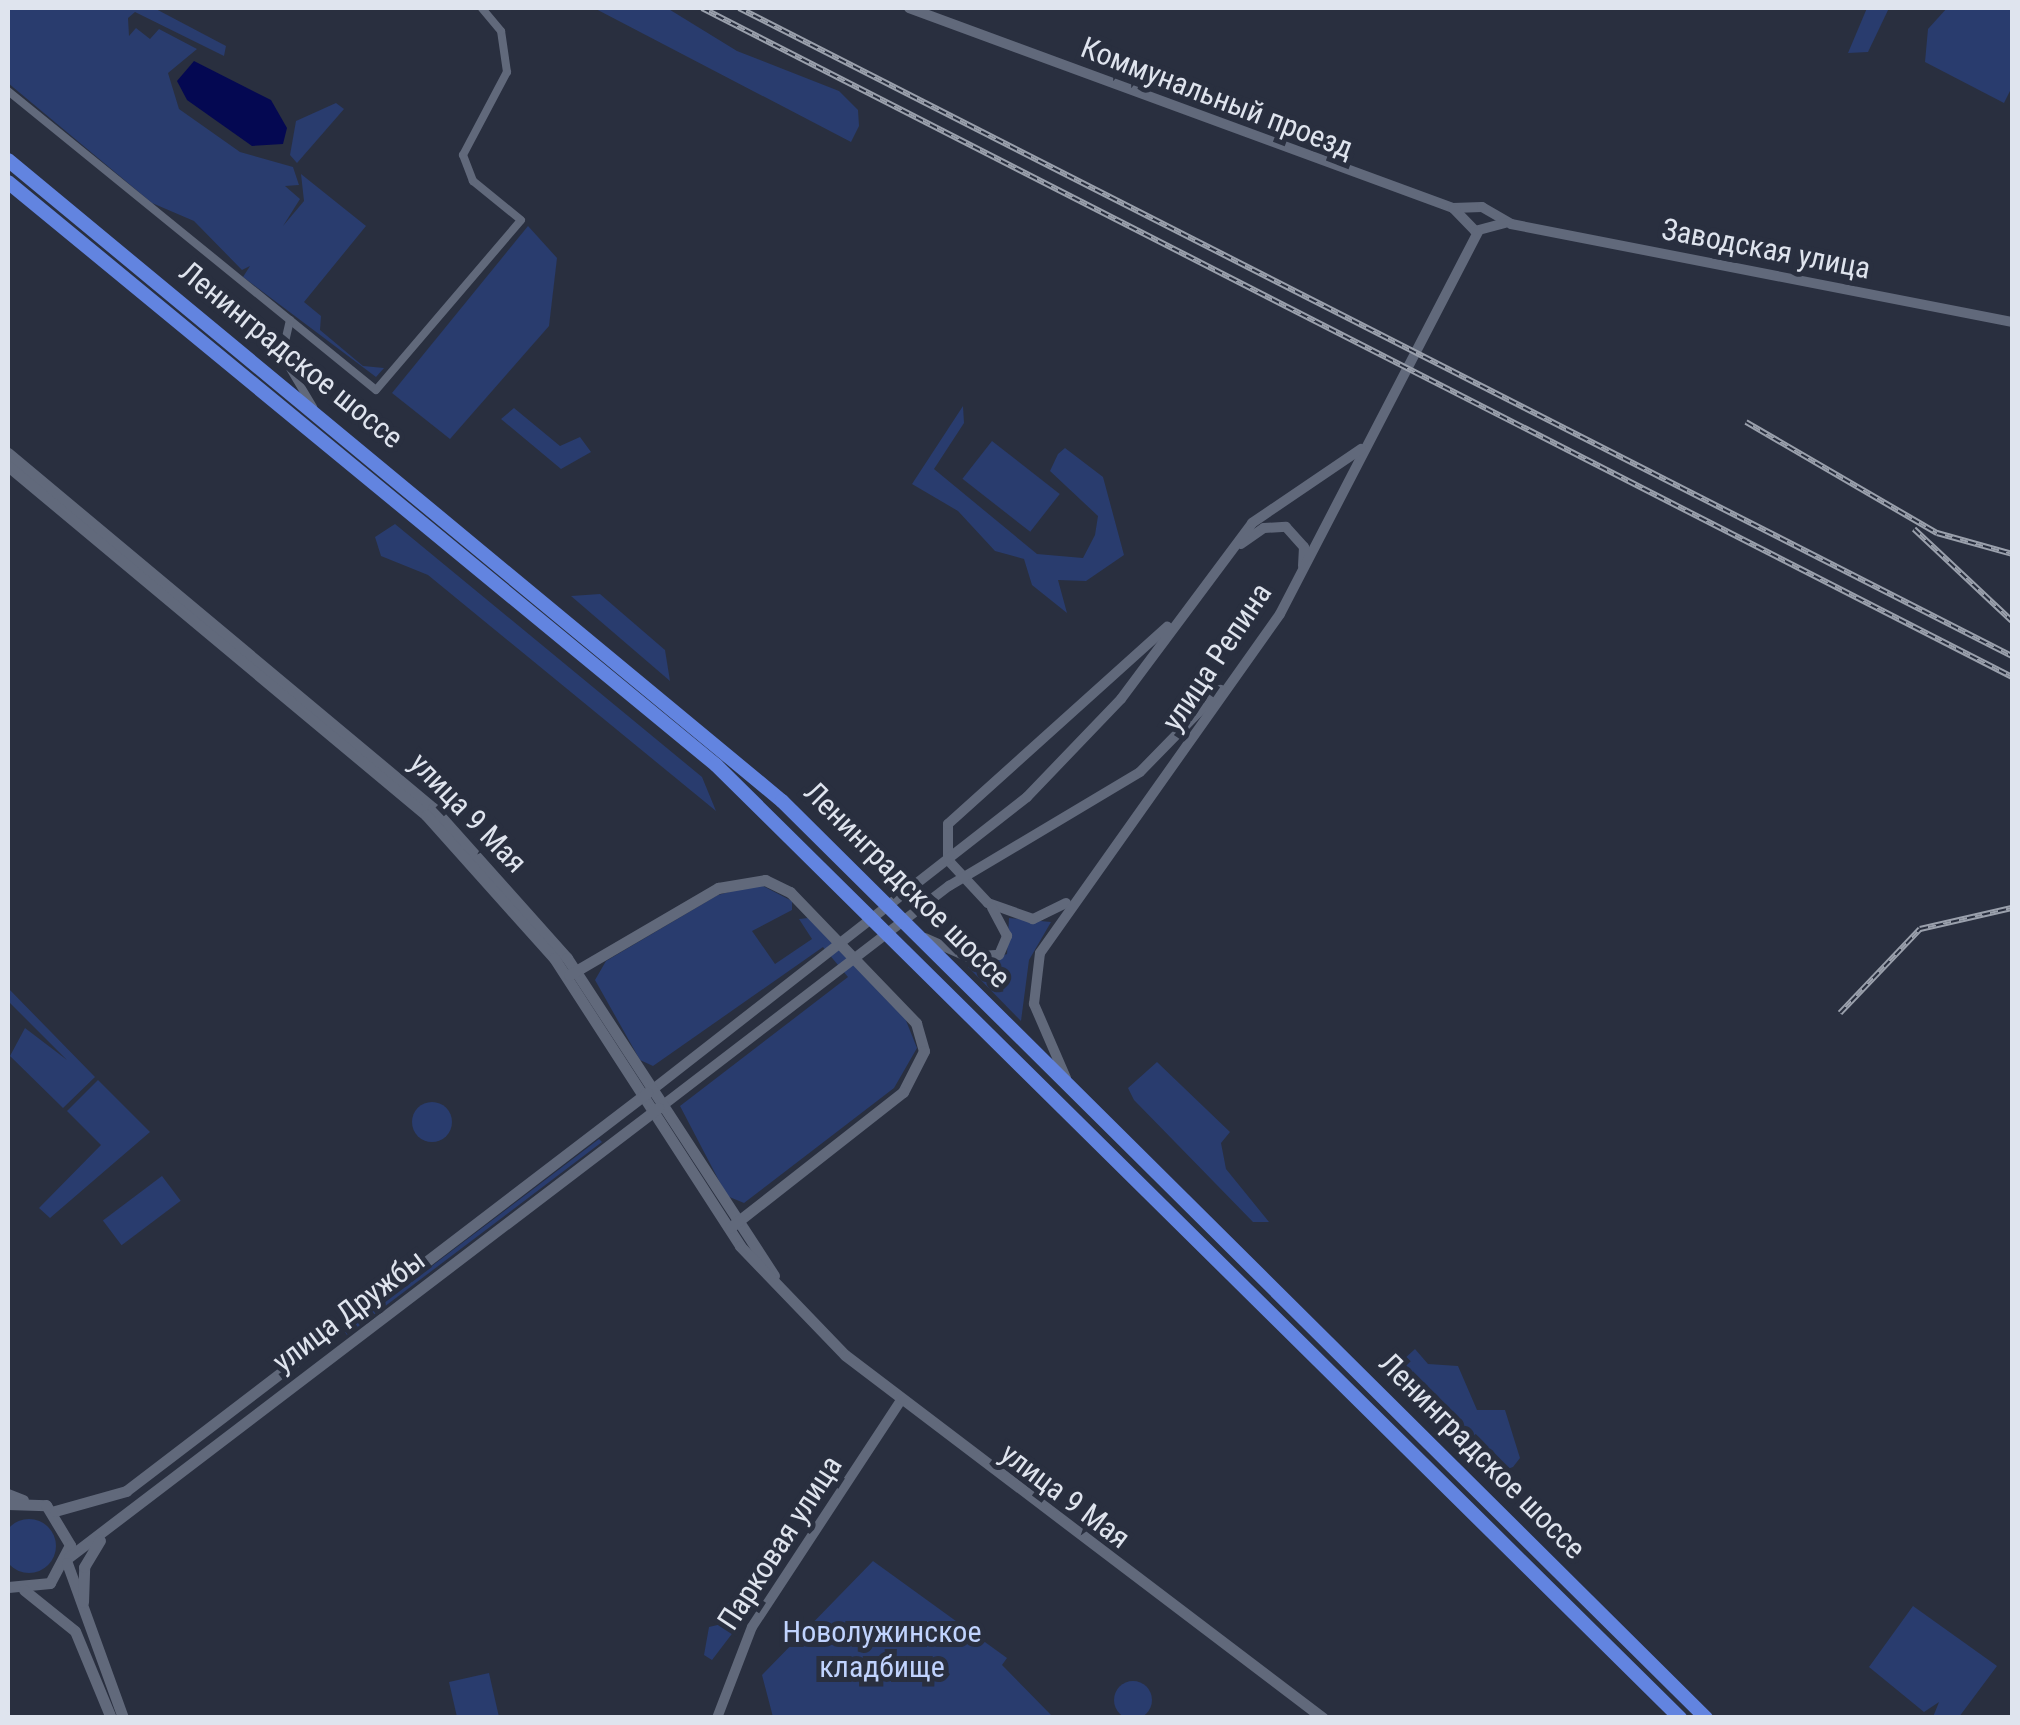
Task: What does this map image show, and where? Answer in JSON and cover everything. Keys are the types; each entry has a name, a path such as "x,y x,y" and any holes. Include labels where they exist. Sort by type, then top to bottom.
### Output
{"highway":[{"name":"Ленинградское шоссе","path":"8,160 686,714 1069,1083 1706,1718"},
{"name":"Ленинградское шоссе","path":"8,182 716,765 1680,1718"}],"main road":[{"name":"улица 9 Мая","path":"8,453 393,770 572,974 732,1226 790,1300 899,1403 1323,1718"},
{"name":"улица 9 Мая","path":"8,466 379,772 572,974"},
{"path":"572,974 718,888 765,880 790,892 916,1023 924,1051 903,1092 732,1226"},
{"name":"улица Дружбы","path":"55,1511 126,1491 648,1092"},
{"name":"улица Дружбы","path":"24,1590 50,1583 68,1560 111,1526 658,1108"},
{"path":"8,1504 24,1500 55,1511 86,1621 123,1718"},
{"path":"86,1621 84,1567 111,1526"},
{"path":"8,1587 24,1590 75,1631 111,1718"}],"street":[{"path":"8,91 376,390 521,220 473,181 463,155 506,72 497,20 482,8"},
{"name":"Коммунальный проезд","path":"909,8 1453,208 1475,228"},
{"path":"1474,207 1475,228"},
{"name":"Коммунальный проезд","path":"1453,208 1474,207"},
{"name":"Заводская улица","path":"1474,207 1511,224 2012,322"},
{"name":"улица Репина","path":"1069,1083 1038,1025 1033,985 1040,953 1298,581 1475,228 1488,212"},
{"name":"Заводская улица","path":"1475,228 1511,224"},
{"path":"290,320 282,355 316,410"},
{"path":"648,1092 986,834 1121,699 1252,523 1339,470 1370,436"},
{"path":"1220,564 1254,533 1280,525 1304,547 1298,581"},
{"path":"917,934 968,957 999,955 1008,936 988,903 948,860 945,834 956,812 1189,604"},
{"path":"658,1108 1001,853 1140,772 1240,668"},
{"path":"988,903 1032,919 1079,893"},
{"name":"Парковая улица","path":"718,1718 752,1627 899,1403"},
{"path":"8,1494 24,1500"}],"green space":[{"path":"8,8 154,8 226,46 224,56 135,12 128,18 129,36 136,28 150,39 159,29 197,49 168,73 179,109 240,152 293,167 299,185 285,186 300,199 283,226 304,201 301,174 366,226 304,302 321,316 320,330 363,366 384,368 376,377 243,277 250,266 242,270 194,221 152,203 8,83"},
{"path":"594,8 667,8 737,51 839,91 858,110 859,126 851,142"},
{"path":"1867,8 1889,8 1868,52 1848,53"},
{"path":"1947,8 2012,8 2012,87 2004,103 1925,62 1928,29"},
{"path":"336,103 344,109 297,163 290,155 296,121"},
{"path":"528,226 557,258 549,326 450,439 392,393"},
{"path":"963,406 964,423 934,469 1037,554 1083,558 1095,535 1098,516 1050,471 1058,454 1065,448 1103,477 1124,555 1086,581 1058,580 1067,613 1032,585 1024,559 995,551 958,511 912,484"},
{"path":"514,408 560,446 580,437 591,452 561,469 501,419"},
{"path":"992,441 1060,494 1030,532 962,479"},
{"path":"395,524 702,777 716,811 428,575 381,556 375,537"},
{"path":"600,594 665,650 670,681 571,596"},
{"path":"759,884 792,901 792,910 752,931 775,964 812,939 799,919 808,918 905,1018 917,1048 894,1088 744,1203 727,1196 680,1106 848,977 823,947 653,1066 640,1060 595,980 606,961 718,895"},
{"path":"1009,918 1051,922 1029,960 1021,1021 968,967 1007,954"},
{"path":"8,988 95,1077 63,1108 10,1056 25,1028 67,1060 8,1001"},
{"path":"1157,1062 1230,1132 1221,1143 1226,1169 1269,1222 1253,1222 1134,1100 1128,1088"},
{"path":"98,1080 150,1132 50,1218 39,1208 101,1145 67,1111"},
{"path":"432,1102 446,1108 452,1122 446,1136 432,1142 418,1136 412,1122 418,1108"},
{"path":"599,1139 602,1142 347,1335 345,1332"},
{"path":"162,1176 181,1201 122,1245 103,1221"},
{"path":"1415,1349 1428,1364 1458,1366 1477,1410 1505,1410 1520,1458 1513,1467 1493,1474 1429,1404 1403,1360"},
{"path":"29,1519 48,1527 56,1546 48,1565 29,1573 10,1565 2,1546 10,1527"},
{"name":"Новолужинское кладбище","path":"873,1561 1007,1658 1002,1665 1053,1717 773,1717 762,1675"},
{"path":"747,1591 741,1622 712,1660 704,1655 709,1627 726,1623 719,1609"},
{"path":"1913,1606 1997,1666 1959,1717 1933,1717 1939,1702 1924,1712 1869,1667"},
{"path":"489,1673 499,1717 457,1717 449,1682"},
{"path":"1133,1681 1147,1686 1152,1700 1147,1714 1133,1719 1119,1714 1114,1700 1119,1686"}],"shaded area":[{"path":"194,61 271,100 287,128 283,144 252,146 187,100 177,81"}],"railway":[{"path":"702,8 2012,677"},
{"path":"739,8 2012,656"},
{"path":"1746,422 1937,533 2012,554"},
{"path":"1914,529 2012,621"},
{"path":"1840,1013 1920,929 2012,908"}]}
